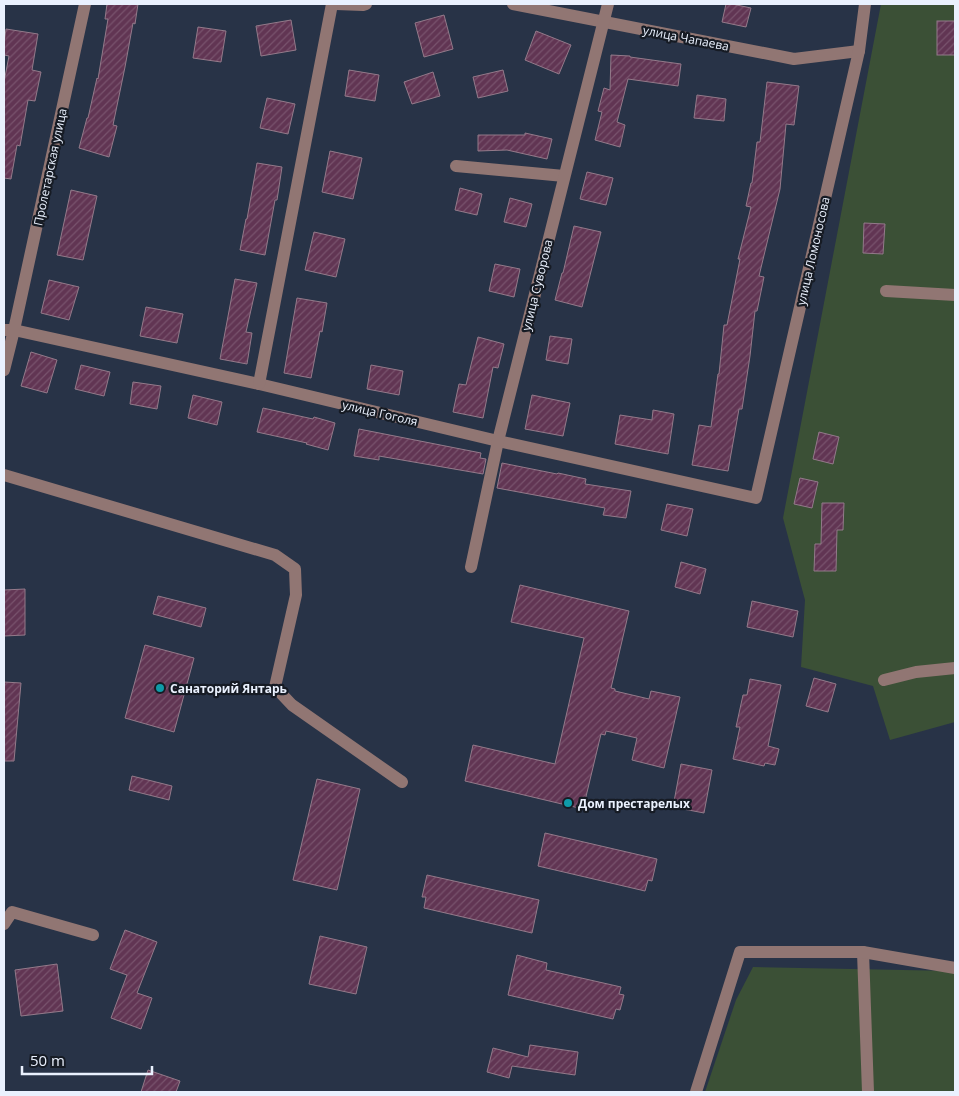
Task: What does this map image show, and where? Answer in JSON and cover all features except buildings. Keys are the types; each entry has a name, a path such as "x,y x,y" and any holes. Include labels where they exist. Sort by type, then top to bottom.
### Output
{"street":[{"name":"Пролетарская улица","path":"4,370 9,330 85,4"},
{"path":"259,384 332,4"},
{"path":"336,4 366,4"},
{"name":"улица Чапаева","path":"513,4 794,59 859,51"},
{"name":"улица Суворова","path":"471,567 498,441 608,4"},
{"name":"улица Ломоносова","path":"756,498 859,51 866,4"},
{"path":"456,166 564,176"},
{"path":"886,291 955,295"},
{"name":"улица Гоголя","path":"9,330 259,384 498,441 756,498"},
{"path":"4,475 275,555 295,569 296,595 275,687 292,705 402,782"},
{"path":"884,680 916,672 955,668"},
{"path":"4,924 12,912 93,936"},
{"path":"696,1092 740,952 863,952 955,968"},
{"path":"863,952 868,1092"}],"green space":[{"path":"881,4 955,4 955,722 890,740 873,686 801,667 805,600 783,518"},
{"path":"753,967 955,971 955,1092 705,1092 736,1000"}],"place":[{"name":"Санаторий Янтарь","path":"160,688"},
{"name":"Дом престарелых","path":"568,803"}]}
